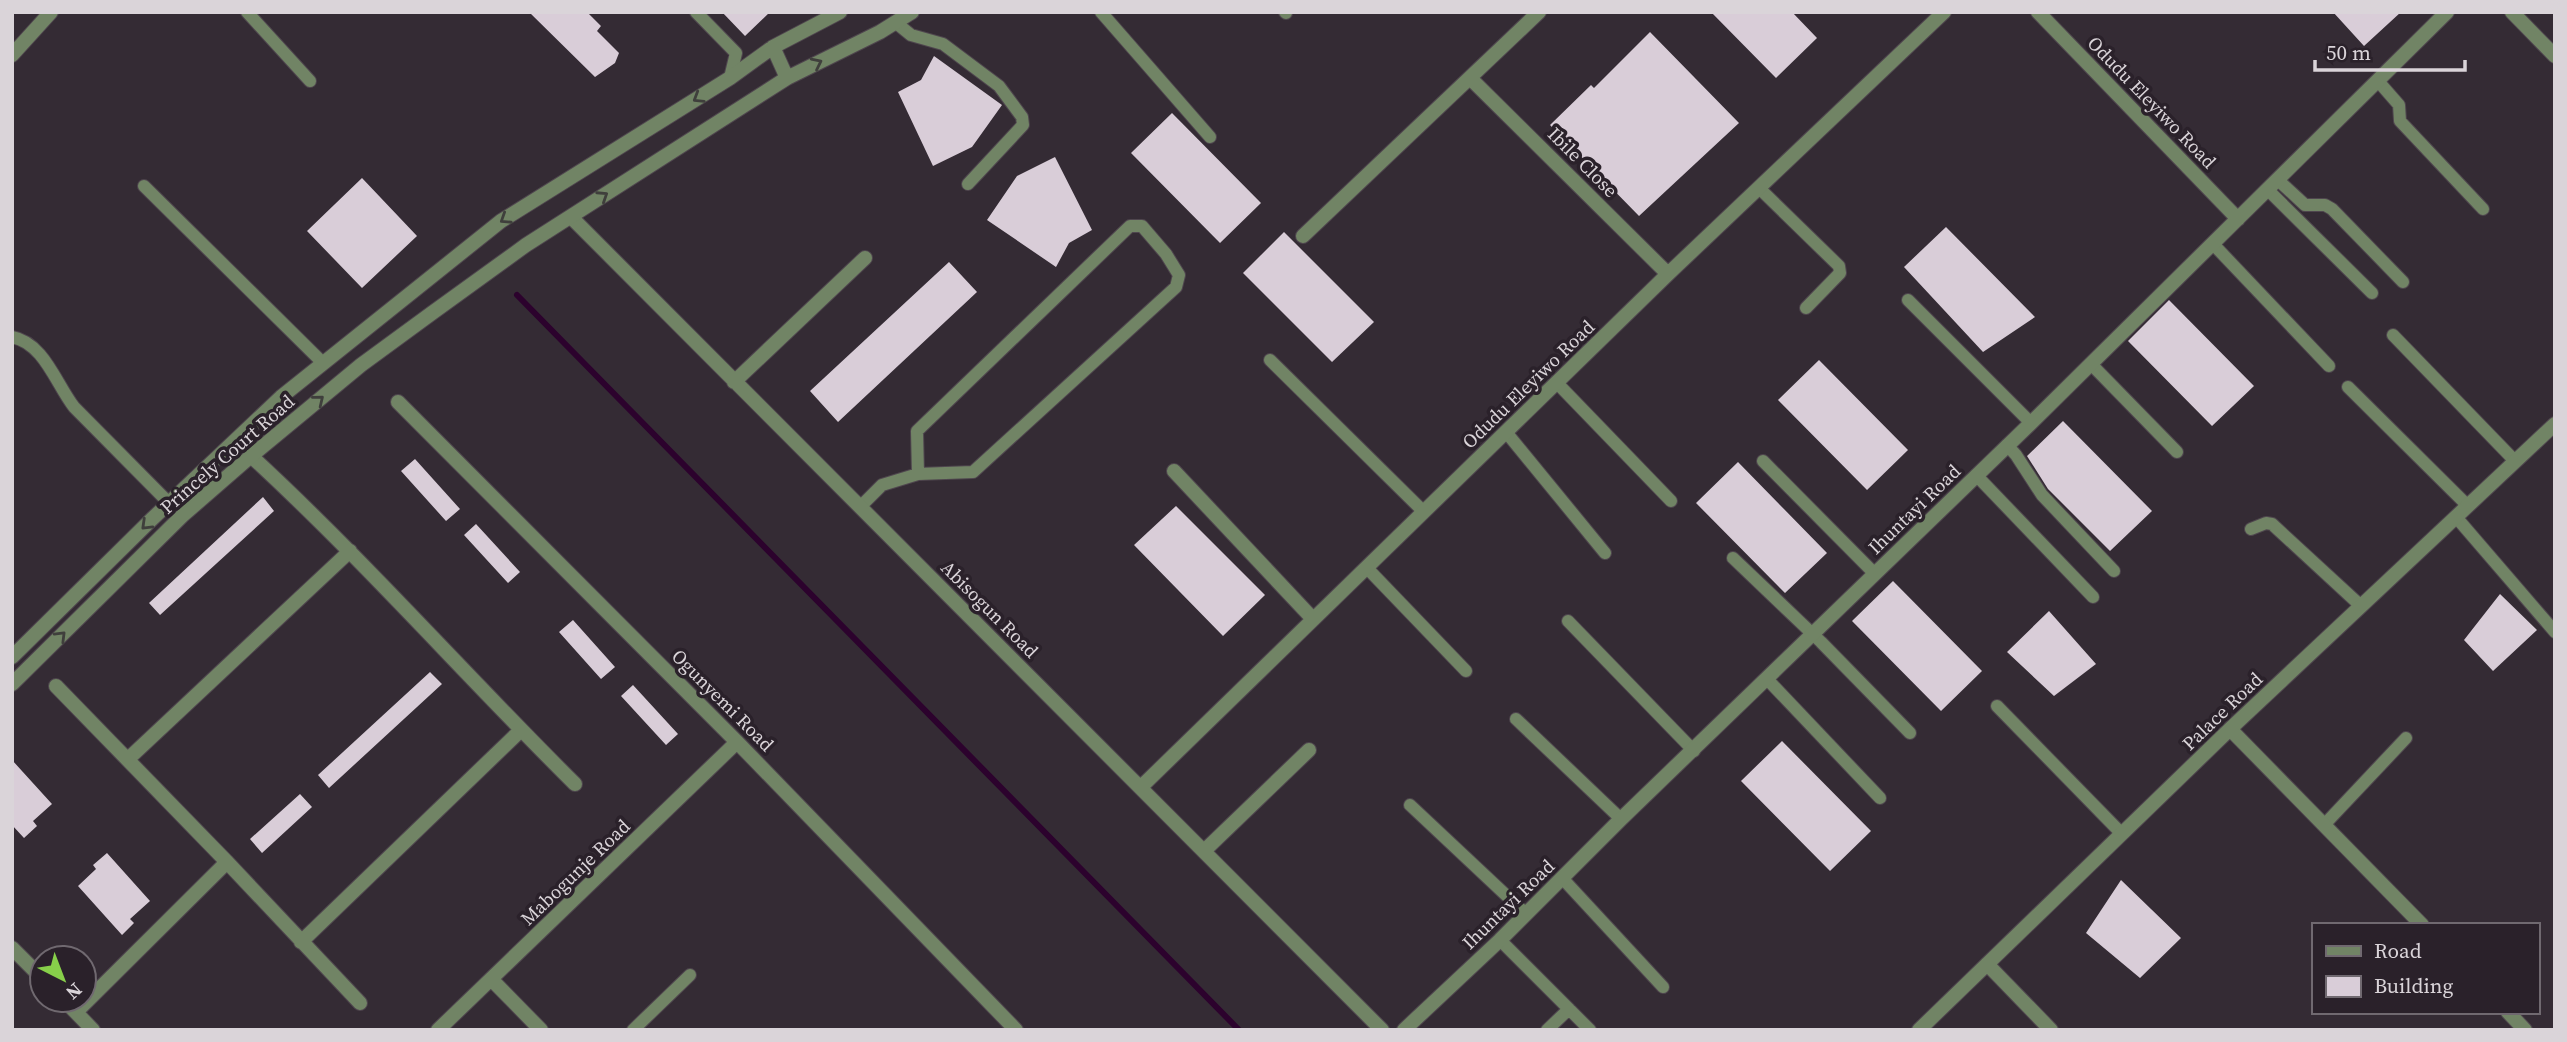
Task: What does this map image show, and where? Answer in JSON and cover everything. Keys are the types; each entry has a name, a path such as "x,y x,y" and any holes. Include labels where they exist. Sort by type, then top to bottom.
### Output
{"street":[{"path":"12,55 51,12"},
{"path":"12,657 281,397 500,221 730,78 773,47 840,12"},
{"name":"Princely Court Road","path":"12,684 182,516 361,365 526,245 788,78 912,12"},
{"path":"1303,236 1539,12"},
{"name":"Odudu Eleyiwo Road","path":"1141,787 1668,274 1944,12"},
{"name":"Odudu Eleyiwo Road","path":"2038,12 2238,219"},
{"name":"Ihuntayi Road","path":"1404,1030 1500,940 2031,423 2447,12"},
{"path":"2512,12 2555,56"},
{"path":"773,47 788,78"},
{"name":"Ibile Close","path":"1470,78 1668,274"},
{"name":"Abisogun Road","path":"571,217 1382,1030"},
{"path":"734,382 865,257"},
{"name":"Ogunyemi Road","path":"398,402 737,742 1016,1030"},
{"name":"Palace Road","path":"1919,1030 2230,729 2555,424"},
{"path":"251,456 350,551 575,784"},
{"path":"1174,471 1313,620"},
{"path":"128,759 350,551"},
{"path":"56,686 360,1003"},
{"path":"2230,729 2420,923"},
{"path":"301,942 521,730"},
{"name":"Mabogunje Road","path":"438,1030 737,742"},
{"path":"1204,851 1309,750"},
{"path":"98,990 227,862"},
{"path":"12,948 28,964"},
{"path":"1987,964 2051,1030"},
{"path":"492,980 541,1030"},
{"path":"78,1014 93,1030"},
{"path":"2510,1014 2525,1030"}],"lane":[{"path":"247,12 310,81"},
{"path":"696,12 736,53 730,78"},
{"path":"1101,12 1209,137"},
{"path":"895,22 911,35 943,44 981,72 999,86 1022,117 1023,125 968,184"},
{"path":"2378,81 2399,105 2400,121 2483,209"},
{"path":"2273,185 2305,205 2325,205 2332,209 2403,282"},
{"path":"2273,185 2372,293"},
{"path":"144,186 323,363"},
{"path":"1759,188 1839,266 1840,273 1806,308"},
{"path":"860,507 883,485 918,474 973,472 1176,287 1179,275 1166,254 1142,226 1130,226 917,431 918,474"},
{"path":"2213,244 2329,366"},
{"path":"1908,300 2031,423"},
{"path":"2393,335 2515,461"},
{"path":"12,337 26,341 39,354 74,407 169,503"},
{"path":"1270,360 1424,512"},
{"path":"2091,364 2177,452"},
{"path":"1557,383 1671,501"},
{"path":"2347,387 2468,506"},
{"path":"1506,432 1605,553"},
{"path":"2007,446 2042,495 2114,571"},
{"path":"1763,461 1875,574"},
{"path":"1976,475 2093,597"},
{"path":"2455,517 2555,632"},
{"path":"2251,529 2272,523 2361,607"},
{"path":"1734,558 1910,733"},
{"path":"1367,568 1466,671"},
{"path":"1568,621 1694,751"},
{"path":"1767,679 1880,797"},
{"path":"1997,706 2122,834"},
{"path":"1516,719 1621,820"},
{"path":"2325,825 2406,738"},
{"path":"1410,805 1526,914"},
{"path":"1563,879 1663,987"},
{"path":"1500,940 1590,1030"},
{"path":"633,1030 690,975"},
{"path":"1547,1030 1569,1009"}],"building":[{"path":"529,12 587,12 601,26 597,31 619,53 615,63 595,77"},
{"path":"722,12 770,12 745,36"},
{"path":"1711,12 1792,12 1817,38 1776,78"},
{"path":"2333,12 2401,12 2364,46"},
{"path":"1650,32 1739,123 1639,216 1550,125 1591,85 1594,88"},
{"path":"934,56 1002,105 972,147 933,166 898,92 921,80"},
{"path":"1172,113 1261,203 1220,243 1131,153"},
{"path":"1055,157 1092,230 1069,243 1056,267 987,220 1017,176"},
{"path":"362,178 417,236 362,288 307,231"},
{"path":"1946,227 2035,317 1983,352 1904,267"},
{"path":"1284,232 1374,322 1332,362 1243,273"},
{"path":"949,262 977,292 838,422 810,391"},
{"path":"2169,300 2254,386 2212,426 2128,341"},
{"path":"1819,360 1908,450 1867,490 1778,400"},
{"path":"2063,421 2152,511 2110,551 2048,489 2027,456"},
{"path":"415,459 460,509 446,521 401,471"},
{"path":"1738,462 1827,553 1785,593 1696,503"},
{"path":"263,497 274,511 160,615 149,603"},
{"path":"1176,506 1265,595 1223,636 1134,545"},
{"path":"476,524 520,572 508,583 464,535"},
{"path":"1893,581 1982,671 1941,711 1852,621"},
{"path":"2500,594 2537,630 2493,671 2464,640"},
{"path":"2049,611 2096,664 2054,696 2007,652"},
{"path":"573,620 615,667 601,679 559,632"},
{"path":"430,672 442,684 329,788 318,775"},
{"path":"633,685 678,734 666,745 621,696"},
{"path":"1782,741 1871,831 1830,871 1741,781"},
{"path":"12,760 52,804 33,821 37,826 24,838 12,825"},
{"path":"300,794 312,807 262,853 250,839"},
{"path":"107,853 150,901 130,919 134,923 122,935 78,886 96,869 93,865"},
{"path":"2121,880 2181,938 2140,978 2086,933"}],"waterway":[{"path":"517,295 1239,1030"}]}
